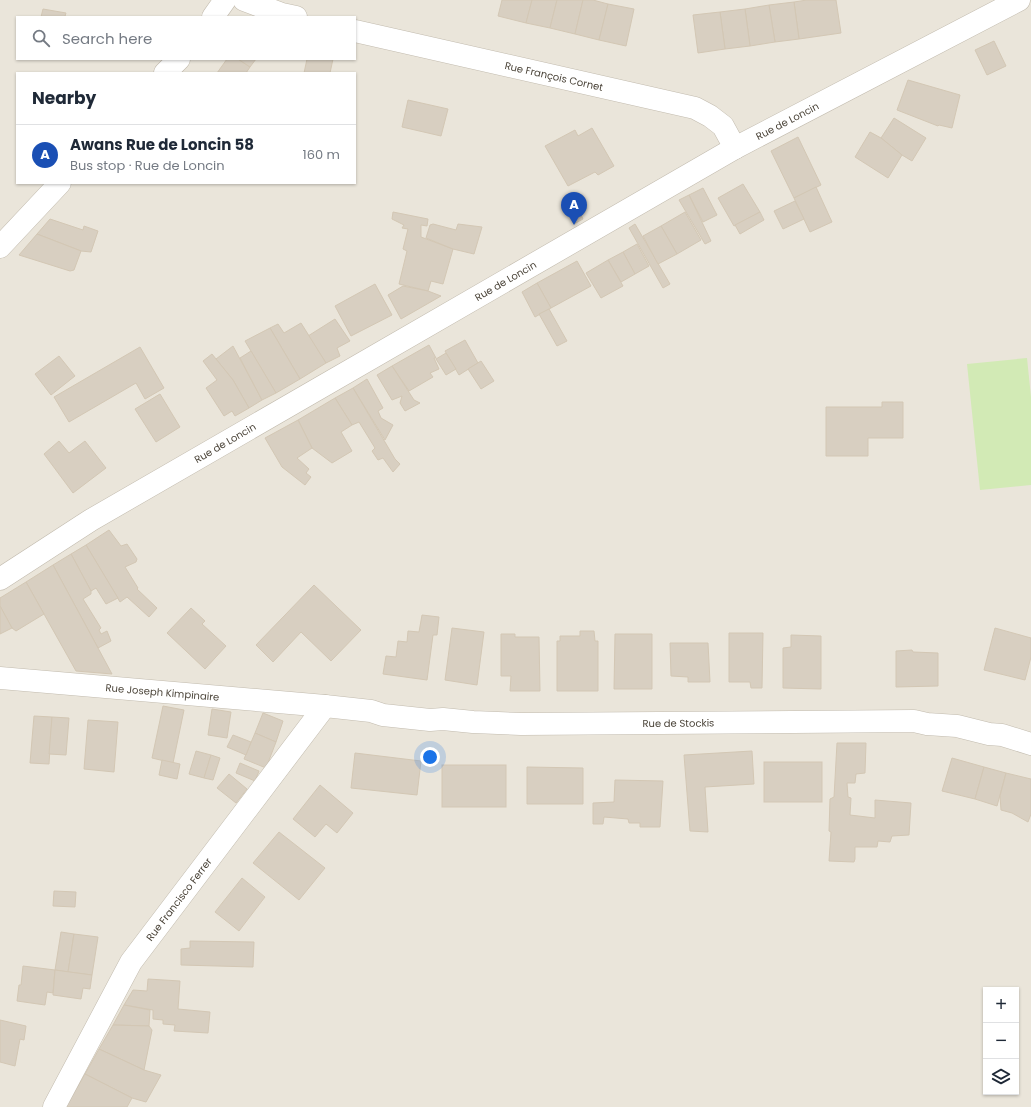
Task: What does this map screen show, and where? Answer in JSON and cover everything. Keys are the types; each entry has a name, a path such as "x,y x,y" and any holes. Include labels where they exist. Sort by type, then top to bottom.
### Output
{"street":[{"path":"214,16 225,0"},
{"path":"244,0 291,16"},
{"name":"Rue de Loncin","path":"0,578 91,520 735,148 1019,0"},
{"name":"Rue François Cornet","path":"356,31 695,108 710,116 723,126 735,148"},
{"path":"166,72 177,60"},
{"path":"0,247 12,232 59,184"},
{"name":"Rue Joseph Kimpinaire","path":"0,678 325,706"},
{"name":"Rue de Stockis","path":"325,706 371,711 383,715 430,720 443,719 521,724 914,721 927,724 957,726 1031,744"},
{"name":"Rue Francisco Ferrer","path":"54,1107 131,962 325,706"}],"shaded area":[{"path":"0,0 1031,0 1031,1107 0,1107"}],"green space":[{"path":"1027,358 1031,397 1031,485 980,490 967,364"}],"building":[{"path":"502,0 532,0 526,23 498,16"},
{"path":"532,0 557,0 550,28 526,23"},
{"path":"557,0 583,0 575,34 550,28"},
{"path":"583,0 593,0 608,4 599,40 575,34"},
{"path":"807,0 836,0 841,33 799,39 794,2"},
{"path":"794,2 799,39 775,42 769,5"},
{"path":"608,4 634,9 626,46 599,40"},
{"path":"769,5 775,42 750,46 745,9"},
{"path":"43,9 66,13 65,16 41,16"},
{"path":"745,9 750,46 725,49 720,12"},
{"path":"720,12 725,49 698,53 693,15"},
{"path":"994,41 1006,66 987,75 975,50"},
{"path":"226,60 240,60 250,67 247,72 218,72"},
{"path":"240,60 255,60 250,67"},
{"path":"307,60 333,60 330,72 304,72"},
{"path":"908,80 960,95 952,128 938,126 897,110"},
{"path":"408,100 448,109 441,136 402,127"},
{"path":"894,118 926,138 912,161 881,138"},
{"path":"592,128 614,166 598,175 595,172 568,186 545,146 575,130 578,136"},
{"path":"870,132 881,138 902,155 888,178 855,157"},
{"path":"798,137 821,185 794,198 771,151"},
{"path":"743,184 760,212 734,226 718,198"},
{"path":"816,187 832,222 810,232 794,198"},
{"path":"703,188 717,215 703,222 689,195"},
{"path":"689,195 711,241 705,244 679,200"},
{"path":"795,201 804,219 783,229 774,211"},
{"path":"393,212 428,219 427,226 421,225 421,237 453,249 443,284 431,281 428,291 399,284 407,251 403,249 408,229 402,228 404,225 392,219"},
{"path":"685,212 701,240 677,254 661,226"},
{"path":"760,212 764,220 740,234 735,225"},
{"path":"580,213 583,219 574,224 571,218"},
{"path":"50,219 83,230 84,226 98,231 91,252 81,251 37,234"},
{"path":"433,224 456,230 458,224 482,227 474,254 453,249 426,238 430,225"},
{"path":"635,224 670,284 663,288 629,228"},
{"path":"661,226 677,254 658,264 643,236"},
{"path":"37,234 81,251 74,270 70,271 19,255"},
{"path":"637,244 649,266 635,274 623,252"},
{"path":"623,252 635,274 621,282 608,260"},
{"path":"608,260 623,286 601,298 586,273"},
{"path":"577,261 591,286 551,308 537,283"},
{"path":"537,283 551,308 535,317 522,292"},
{"path":"375,284 392,315 351,336 335,306"},
{"path":"403,286 428,291 441,296 401,319 388,295"},
{"path":"549,309 567,341 557,346 539,314"},
{"path":"335,319 350,341 337,348 340,356 326,363 308,336"},
{"path":"301,323 326,363 300,379 270,328 278,324 284,333"},
{"path":"270,328 300,379 276,393 245,341"},
{"path":"465,340 478,363 459,375 445,351"},
{"path":"429,345 436,358 434,358 439,369 430,373 433,377 409,391 392,366"},
{"path":"233,346 262,400 249,408 233,380 216,359"},
{"path":"140,347 164,388 145,399 136,383 69,422 54,397"},
{"path":"251,351 276,393 262,400 240,358"},
{"path":"446,353 456,369 446,375 436,359"},
{"path":"212,354 233,380 249,408 235,416 232,411 224,416 206,388 217,380 203,361"},
{"path":"59,356 75,376 51,395 35,374"},
{"path":"481,361 494,381 481,389 468,369"},
{"path":"392,366 414,400 420,403 405,411 400,403 402,396 392,400 377,375"},
{"path":"367,379 383,408 378,411 381,418 393,425 385,440 353,388"},
{"path":"353,388 395,459 400,464 393,472 383,458 378,460 372,451 375,448 359,422 352,425 335,398"},
{"path":"160,394 180,427 156,442 135,409"},
{"path":"335,398 352,425 341,432 352,451 332,463 312,448 298,420"},
{"path":"882,402 903,402 903,438 868,438 868,456 826,456 826,407 882,407"},
{"path":"298,420 312,448 297,458 309,469 306,473 311,477 305,485 282,467 265,438"},
{"path":"59,441 69,453 85,441 106,468 73,493 44,454"},
{"path":"109,530 121,546 127,544 137,559 136,562 125,567 138,588 137,589 157,608 149,617 127,597 120,602 86,545"},
{"path":"86,545 118,598 106,604 96,588 91,591 71,554"},
{"path":"71,554 91,591 91,594 83,599 101,628 99,630 101,634 107,631 111,641 98,648 53,565"},
{"path":"53,565 112,674 76,671 26,582"},
{"path":"26,582 44,614 16,631 12,628 0,606 0,598"},
{"path":"314,585 361,630 331,661 301,632 273,662 256,645"},
{"path":"0,606 12,628 0,634"},
{"path":"191,608 205,621 202,624 226,646 205,669 167,633"},
{"path":"422,615 439,617 437,635 433,635 427,680 383,674 386,656 396,657 398,641 407,642 408,631 419,632"},
{"path":"452,628 484,632 477,685 445,680"},
{"path":"995,628 1031,638 1031,657 1025,680 984,670"},
{"path":"580,631 594,631 595,641 598,641 598,691 557,691 557,641 560,641 560,636 580,636"},
{"path":"729,633 763,633 762,688 751,688 750,682 729,682"},
{"path":"501,634 515,634 515,637 539,637 540,691 510,691 511,676 501,676"},
{"path":"615,634 652,634 652,689 614,689"},
{"path":"791,635 821,636 821,689 783,688 783,648 791,647"},
{"path":"670,643 708,643 710,682 688,682 688,677 671,676"},
{"path":"912,650 913,652 938,653 938,686 896,687 896,651"},
{"path":"163,706 184,710 173,763 152,758"},
{"path":"212,709 231,712 227,738 208,735"},
{"path":"263,713 283,721 276,742 255,733"},
{"path":"34,716 52,717 49,764 30,763"},
{"path":"52,717 69,718 66,755 49,754"},
{"path":"88,720 118,722 114,772 84,769"},
{"path":"255,733 276,742 266,768 244,759"},
{"path":"233,735 251,742 246,755 227,747"},
{"path":"837,743 866,743 865,773 856,774 855,783 847,783 848,797 851,798 850,815 875,818 875,800 911,803 909,835 892,836 890,842 878,841 877,847 855,847 854,862 829,861 831,832 829,831 830,799 834,797"},
{"path":"196,751 211,755 204,778 189,774"},
{"path":"752,751 754,784 705,787 708,832 690,831 684,755"},
{"path":"355,753 421,761 417,795 351,788"},
{"path":"211,755 220,758 213,780 204,778"},
{"path":"952,758 984,767 975,799 942,791"},
{"path":"162,760 180,764 177,779 159,775"},
{"path":"764,762 822,762 822,802 764,802"},
{"path":"240,763 259,771 255,781 236,773"},
{"path":"442,765 506,765 506,807 442,807"},
{"path":"527,767 583,768 583,804 527,804"},
{"path":"984,767 1006,773 997,806 975,799"},
{"path":"1006,773 1031,779 1031,814 1028,822 1012,813 1001,810 1000,796"},
{"path":"229,774 247,789 236,803 217,788"},
{"path":"615,780 663,781 660,827 640,827 640,823 629,823 628,819 604,817 603,824 593,824 593,803 614,802"},
{"path":"320,785 353,813 337,833 326,824 315,837 293,819"},
{"path":"279,832 325,868 299,900 253,863"},
{"path":"242,878 265,897 239,931 215,912"},
{"path":"54,891 76,892 75,907 53,906"},
{"path":"61,932 74,934 68,972 55,970"},
{"path":"74,934 98,937 92,975 68,972"},
{"path":"190,941 254,942 253,967 181,965 181,949 190,948"},
{"path":"23,966 55,970 53,993 47,992 45,1005 17,1001 19,985 21,985"},
{"path":"55,970 92,975 90,989 83,988 81,999 53,995"},
{"path":"148,979 180,981 178,1009 210,1012 208,1033 174,1031 175,1025 163,1024 163,1020 153,1019 153,1010 124,1005 133,990 147,991"},
{"path":"124,1005 150,1010 149,1026 113,1025"},
{"path":"0,1020 26,1026 24,1040 20,1039 15,1066 0,1062"},
{"path":"113,1025 149,1026 152,1030 144,1070 99,1049"},
{"path":"99,1049 144,1070 161,1075 146,1102 132,1098 85,1074"},
{"path":"85,1074 132,1098 127,1107 66,1107"}],"place":[{"name":"Awans Rue de Loncin 58","path":"574,225"}]}
